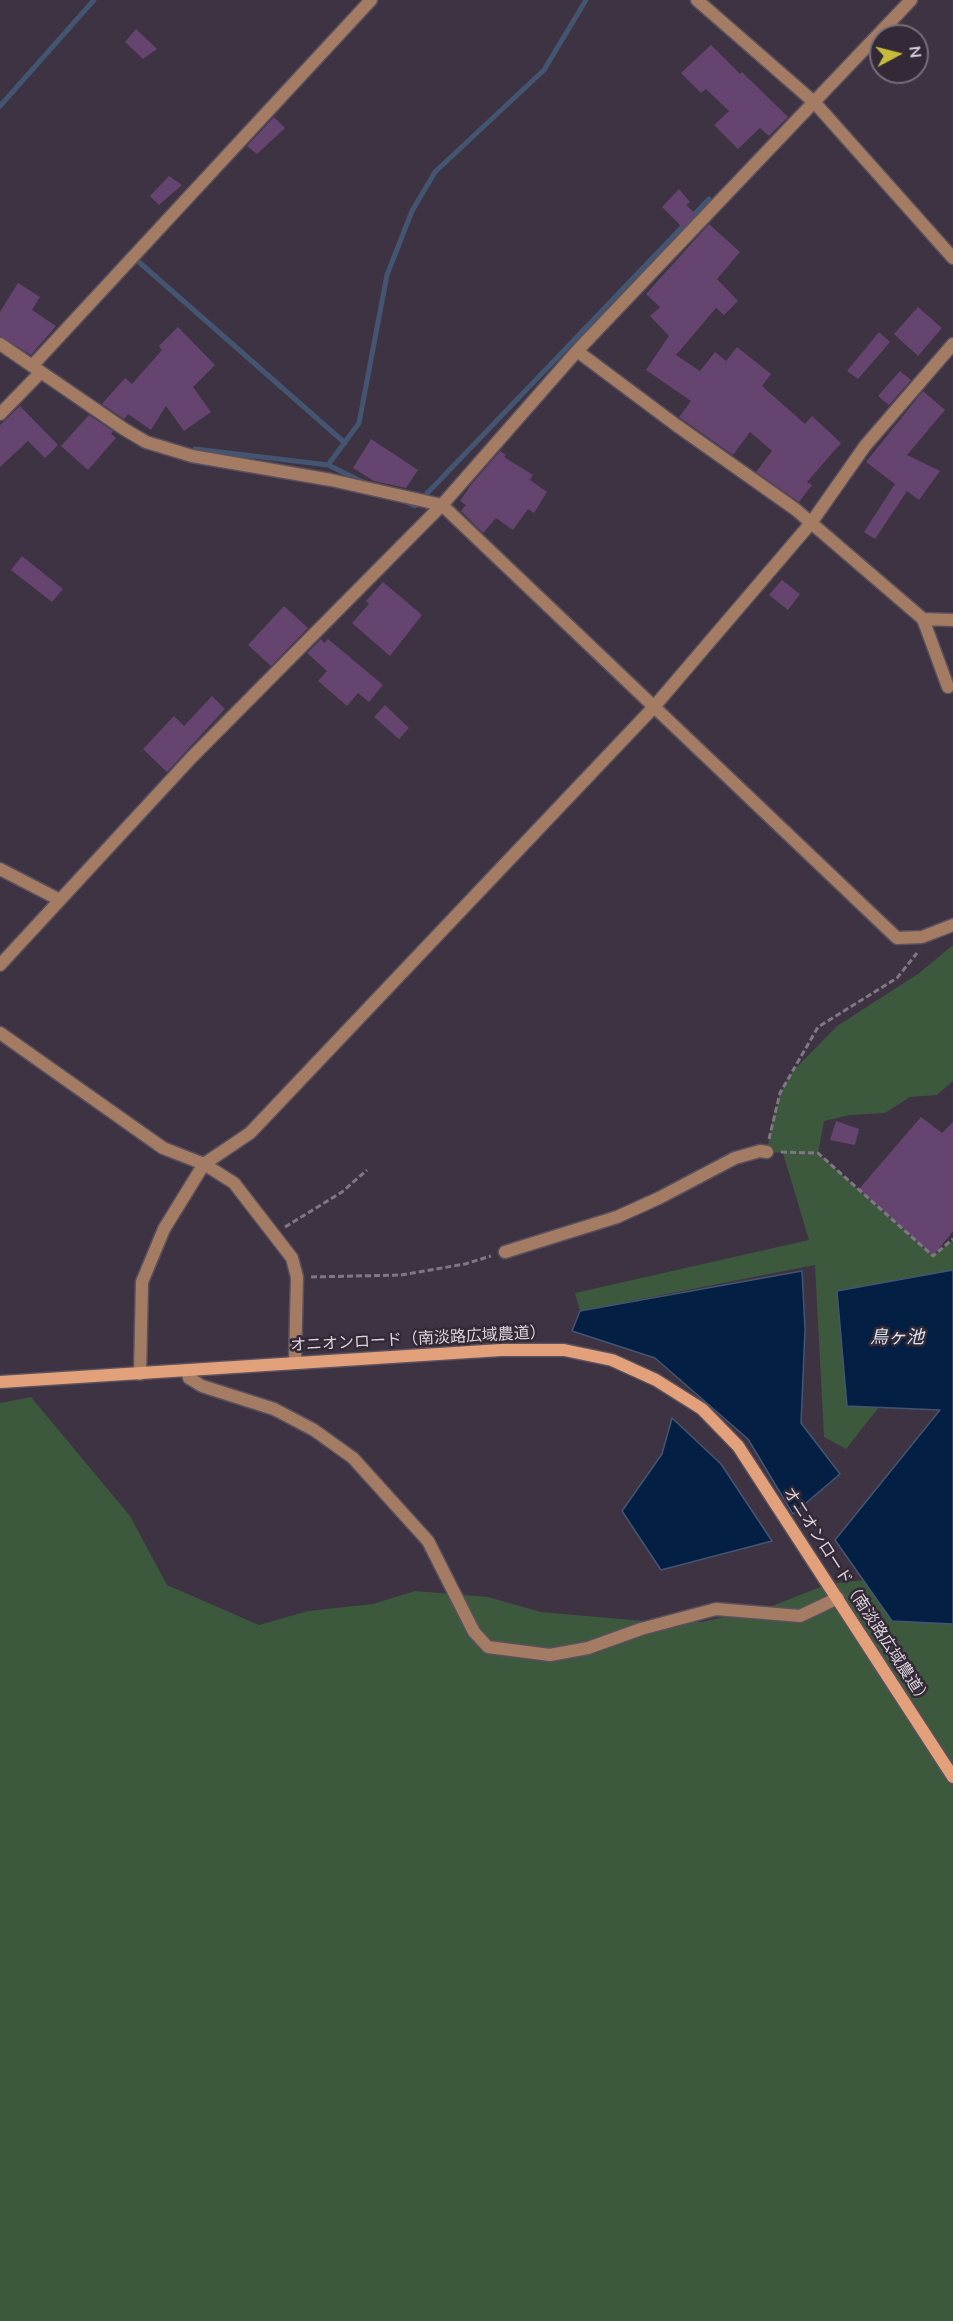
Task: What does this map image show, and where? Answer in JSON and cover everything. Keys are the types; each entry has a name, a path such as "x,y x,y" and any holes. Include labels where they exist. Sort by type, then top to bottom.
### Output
{"street":[{"path":"0,414 36,369 370,0"},
{"path":"697,0 815,103 953,258"},
{"path":"0,965 192,758 442,505 577,351 911,0"},
{"path":"0,344 146,442 192,456 332,480 442,505 897,938 922,937 953,925"},
{"path":"140,1374 142,1282 164,1229 204,1164 250,1133 653,708 811,523 865,446 953,344"},
{"path":"577,351 676,425 795,509 923,619 948,687"},
{"path":"923,619 953,620"},
{"path":"0,869 60,900"},
{"path":"0,1032 163,1148 204,1164 234,1183 292,1258 297,1277 295,1362"},
{"path":"505,1252 617,1216 659,1198 735,1158 760,1151 767,1152"},
{"name":"オニオンロード（南淡路広域農道）","path":"0,1383 501,1350 564,1350 612,1360 656,1380 702,1409 738,1446 953,1777"},
{"path":"188,1370 189,1378 202,1386 274,1409 315,1430 353,1458 428,1541 474,1632 488,1647 550,1655 588,1648 641,1629 716,1609 800,1616 838,1598"}],"path":[{"path":"922,937 916,955 897,978 818,1027 780,1093 767,1152 818,1153 933,1256 953,1239"},
{"path":"273,1234 342,1192 367,1170"},
{"path":"297,1277 400,1275 465,1264 505,1252"}],"green space":[{"path":"953,945 953,1081 937,1095 910,1097 885,1113 850,1115 824,1121 818,1153 933,1256 953,1240 953,1270 837,1291 847,1406 879,1407 846,1449 824,1437 815,1265 580,1311 575,1293 809,1240 783,1153 767,1152 780,1093 793,1071 837,1026 918,974"},
{"path":"31,1397 130,1516 167,1585 259,1625 308,1611 373,1604 415,1591 488,1597 541,1612 644,1621 702,1622 772,1606 828,1584 864,1580 953,1625 953,2321 0,2321 0,1403"}],"water":[{"name":"鳥ヶ池","path":"953,1270 953,1624 892,1621 835,1540 940,1410 847,1406 837,1291"},
{"path":"802,1271 805,1329 801,1423 840,1474 793,1514 748,1439 655,1358 572,1331 580,1311"},
{"path":"672,1418 721,1464 772,1541 661,1570 622,1511 662,1454"}],"building":[{"path":"136,29 157,49 143,59 125,42"},
{"path":"711,45 788,117 769,136 760,128 738,149 714,125 729,111 706,89 701,93 681,73"},
{"path":"274,117 285,128 257,154 247,146"},
{"path":"169,176 182,185 159,205 150,196"},
{"path":"679,189 690,202 686,205 696,214 683,228 662,207"},
{"path":"709,224 740,252 717,279 738,301 724,315 716,308 676,355 700,371 715,352 726,361 737,347 771,374 762,386 805,424 812,416 841,443 807,482 812,485 799,502 756,472 772,451 750,432 733,455 679,417 691,401 646,370 669,336 650,316 660,307 646,294"},
{"path":"18,283 40,297 32,310 56,326 31,355 0,336 0,312"},
{"path":"918,307 942,328 918,356 894,334"},
{"path":"178,327 215,365 193,387 211,412 184,431 166,406 151,430 128,414 124,419 102,404 125,378 132,384 162,350 159,346"},
{"path":"879,332 890,342 858,379 847,371"},
{"path":"900,371 911,380 889,405 878,396"},
{"path":"923,391 945,410 907,455 940,471 919,500 907,491 875,539 864,532 895,484 866,462"},
{"path":"20,406 58,445 45,458 28,441 0,467 0,425"},
{"path":"89,415 113,431 111,434 116,438 88,470 61,446"},
{"path":"371,439 418,470 406,488 374,481 353,468"},
{"path":"500,451 506,455 504,457 533,475 530,480 547,492 534,513 528,509 513,530 496,518 483,533 461,511 466,505 460,501"},
{"path":"22,556 63,589 52,602 11,570"},
{"path":"782,580 800,594 788,610 769,595"},
{"path":"383,582 422,615 390,656 352,623 369,604 366,601"},
{"path":"284,606 308,628 271,666 248,645"},
{"path":"321,639 324,643 328,639 383,685 369,702 358,693 347,706 318,681 327,671 307,653"},
{"path":"212,696 225,709 167,772 143,749 174,716 184,726"},
{"path":"385,705 409,728 399,739 374,717"},
{"path":"921,1117 942,1133 953,1122 953,1231 933,1256 859,1189"},
{"path":"836,1121 859,1129 855,1145 830,1140"}],"waterway":[{"path":"0,106 94,0"},
{"path":"328,465 359,423 387,275 412,211 435,172 544,70 586,0"},
{"path":"404,501 415,506 709,199"},
{"path":"139,262 345,443"},
{"path":"195,449 328,465 365,483"}]}
